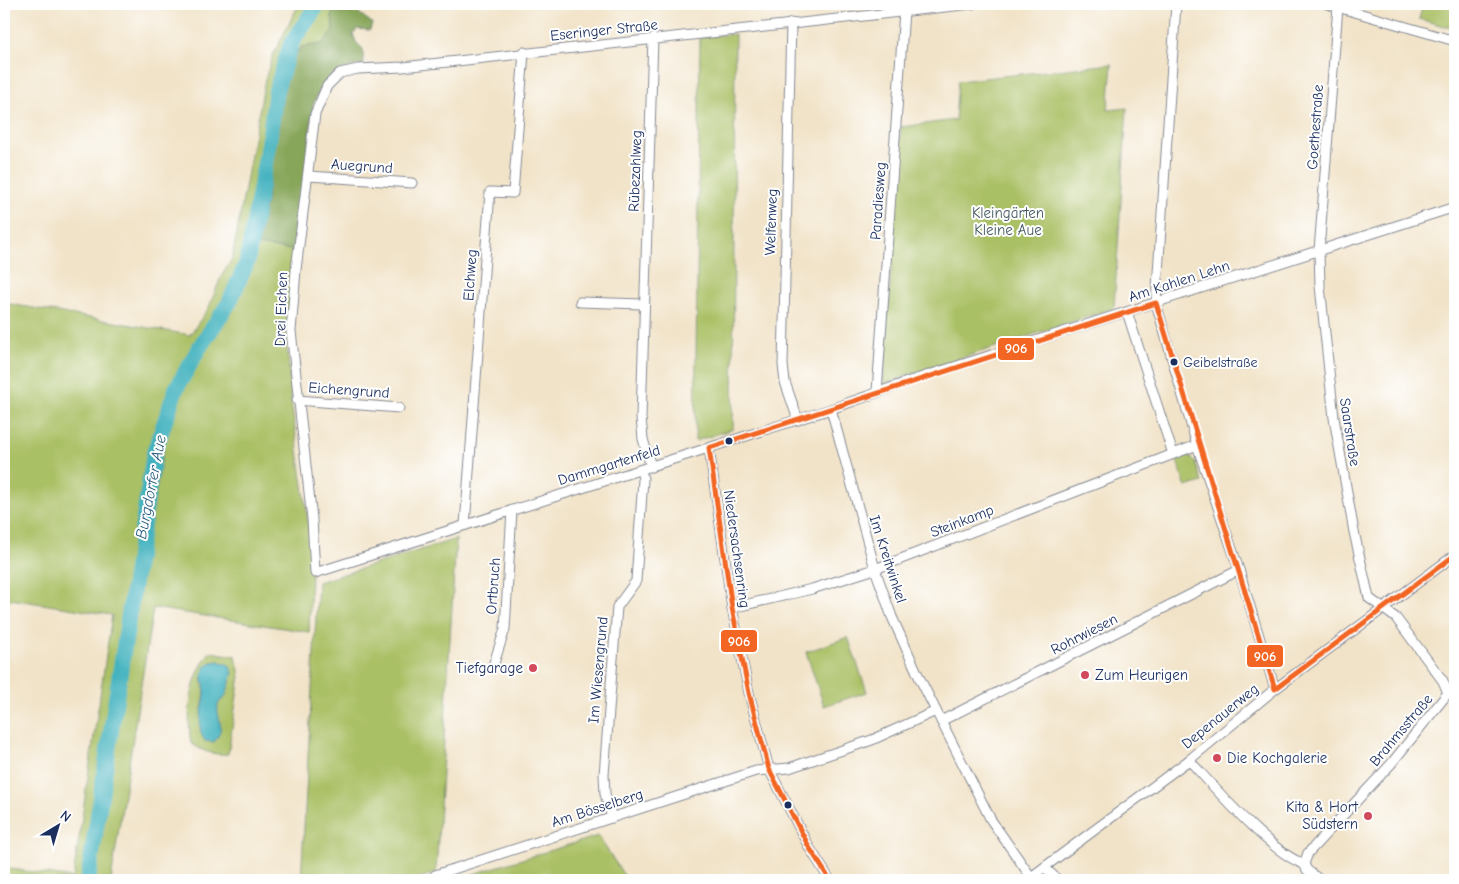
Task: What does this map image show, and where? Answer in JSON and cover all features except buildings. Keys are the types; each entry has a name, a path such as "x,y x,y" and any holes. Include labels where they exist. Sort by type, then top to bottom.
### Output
{"street":[{"name":"Eseringer Straße","path":"358,69 403,67 524,52 972,4"},
{"path":"1176,4 1156,303 1197,445 1239,570 1275,689"},
{"path":"1327,4 1455,41"},
{"name":"Goethestraße","path":"1319,250 1338,6"},
{"name":"Paradiesweg","path":"877,392 904,11"},
{"name":"Welfenweg","path":"791,23 782,365 785,382 798,420"},
{"name":"Rübezahlweg","path":"651,467 643,439 641,418 653,38"},
{"name":"Elchweg","path":"465,525 490,192 513,193 524,52"},
{"name":"Drei Eichen","path":"315,573 312,519 292,331 296,270 309,176 315,114 326,86 340,73 358,69"},
{"name":"Auegrund","path":"309,176 412,183"},
{"name":"Am Kahlen Lehn","path":"910,381 1455,207"},
{"name":"Saarstraße","path":"1319,250 1321,313 1341,464 1369,598 1384,609"},
{"path":"580,302 644,304"},
{"path":"1127,312 1173,454"},
{"name":"Dammgartenfeld","path":"315,573 798,420 910,381"},
{"name":"Eichengrund","path":"298,400 399,408"},
{"name":"Im Kreitwinkel","path":"831,409 875,569 892,617 936,711 991,820 1029,879"},
{"name":"Steinkamp","path":"732,608 812,589 875,569 1197,445"},
{"name":"Niedersachsenring","path":"709,448 732,608 749,693 768,769 809,847 830,880"},
{"name":"Im Wiesengrund","path":"612,818 605,794 604,775 613,646 618,607 636,581 643,479 641,470"},
{"name":"Ortbruch","path":"494,663 504,629 512,510"},
{"name":"Depenauerweg","path":"1029,879 1189,760 1275,689 1455,555"},
{"name":"Rohrwiesen","path":"941,721 1239,570"},
{"name":"Brahmsstraße","path":"1304,864 1308,853 1391,764 1448,693 1443,681 1396,618 1384,609"},
{"path":"768,769 789,768 872,740 936,711"},
{"path":"1189,760 1228,803 1294,860 1304,864 1307,870 1320,880"},
{"name":"Am Bösselberg","path":"435,875 756,771 768,769"},
{"path":"1045,868 1058,880"}],"green space":[{"path":"299,4 312,4 289,42 273,87 243,261 226,299 196,344 172,388 151,453 84,880 4,880 4,868 73,878 112,615 4,598 4,303 190,335 209,307 221,277 232,259 265,79 273,55"},
{"path":"323,4 337,4 332,14 334,31 322,44 301,47 293,56 300,40"},
{"path":"337,4 347,4 372,23 370,30 357,29 353,34 356,42 363,49 364,64 344,69 326,80 313,105 297,251 257,245 269,184 276,112 285,76 301,47 322,44 333,31 332,14"},
{"path":"1423,4 1455,4 1455,29 1419,19"},
{"path":"735,34 733,429 695,441 700,37"},
{"name":"Kleingärten Kleine Aue","path":"1112,64 1108,110 1127,108 1114,308 883,384 901,127 955,120 958,81"},
{"path":"257,245 297,251 286,331 292,408 312,548 309,632 153,608 111,880 93,880 136,605 164,445 184,385 234,303"},
{"path":"1187,454 1195,461 1202,482 1186,487 1176,458"},
{"path":"456,539 436,873 411,880 301,880 318,582"},
{"path":"848,637 867,692 824,706 806,652"},
{"path":"210,652 236,656 240,676 228,754 208,752 191,743 190,707 194,683","holes":["218,661 229,665 226,695 218,704 217,710 201,714 205,692 202,679 211,662"]},
{"path":"598,836 627,880 453,880"}],"water":[{"path":"218,661 229,665 233,673 226,695 218,704 220,732 214,742 205,741 200,729 200,723 205,698 204,671 206,666"}],"waterway":[{"name":"Burgdorfer Aue","path":"88,880 154,453 176,389 199,348 229,303 247,262 269,141 276,90 291,44 318,4"},
{"path":"4,876 32,880"}],"transit line":[{"name":"906","path":"830,880 809,847 769,769 749,693 732,608 709,448 1156,303 1275,689 1455,555"}],"place":[{"name":"Geibelstraße","path":"1174,362"},
{"name":"Tiefgarage","path":"533,668"},
{"name":"Zum Heurigen","path":"1085,675"},
{"name":"Die Kochgalerie","path":"1217,758"},
{"name":"Kita & Hort Südstern","path":"1368,816"}]}
